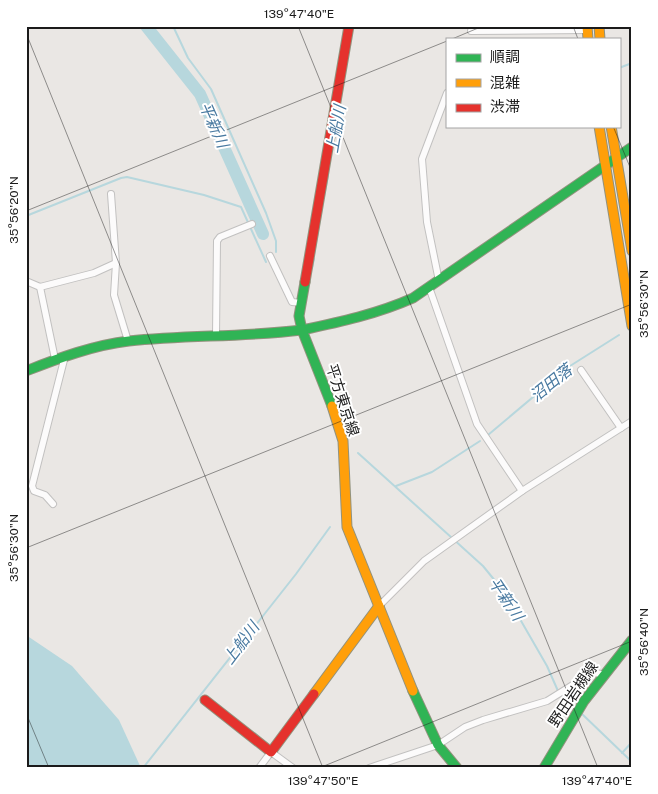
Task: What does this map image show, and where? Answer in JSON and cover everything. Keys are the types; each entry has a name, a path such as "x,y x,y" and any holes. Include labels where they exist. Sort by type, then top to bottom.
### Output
{"main road":[{"path":"302,330 299,316 349,26"},
{"path":"599,128 632,326"},
{"path":"611,128 632,251"},
{"path":"26,371 55,359 103,345 128,341 216,337 302,330 356,319 391,309 439,281 632,147"},
{"name":"平方東京線","path":"302,330 335,412 343,441 345,517 423,716 438,745 457,768"},
{"path":"205,700 271,752 379,606"},
{"name":"野田岩槻線","path":"544,768 578,709 602,674 632,640"}],"street":[{"path":"472,28 588,32"},
{"path":"439,281 427,222 422,159 446,96"},
{"path":"111,194 116,263 114,295 128,341"},
{"path":"216,337 217,242 220,237 252,224"},
{"path":"270,256 292,302 302,303"},
{"path":"26,281 40,287 94,273 116,263"},
{"path":"40,287 55,359"},
{"path":"430,287 478,424 522,491"},
{"path":"53,504 45,495 34,491 32,486 65,356"},
{"path":"581,370 621,428"},
{"path":"379,606 424,561 522,491 632,421"},
{"path":"369,768 438,745 465,728 483,720 547,701 558,696 592,673 602,674"},
{"path":"259,768 271,752 293,768"}],"water":[{"path":"26,635 72,666 119,720 141,768 30,768 26,764"}],"waterway":[{"name":"平新川","path":"146,26 200,94 263,234"},
{"path":"173,26 188,58 211,89 266,213 276,241 276,252"},
{"path":"620,68 632,63"},
{"name":"上船川","path":"332,147 343,85"},
{"name":"上船川","path":"324,196 328,176"},
{"path":"26,216 127,177 204,195 241,207 266,262"},
{"name":"上船川","path":"314,254 322,207"},
{"name":"上船川","path":"312,268 314,259"},
{"name":"沼田落","path":"488,435 570,366 619,335"},
{"name":"沼田落","path":"396,486 432,472 480,441"},
{"name":"平新川","path":"358,453 483,566 505,593 547,666 558,691"},
{"name":"上船川","path":"143,768 296,574 330,527"},
{"name":"平新川","path":"561,695 576,708"},
{"name":"平新川","path":"581,713 632,762"},
{"path":"622,753 632,742"}],"traffic: fast":[{"path":"305,282 299,316 302,330 358,317 399,304 413,298 632,147"},
{"path":"26,371 77,353 129,341 302,330 332,406"},
{"path":"544,768 584,701 632,640"},
{"path":"413,691 438,745 457,768"}],"traffic: slow":[{"path":"587,26 588,38"},
{"path":"599,26 600,38"},
{"path":"599,128 632,326"},
{"path":"611,128 632,251"},
{"path":"332,406 343,441 347,527 413,691"},
{"path":"314,694 379,606"}],"traffic: jam":[{"path":"305,282 349,26"},
{"path":"205,700 271,752 314,694"}]}
